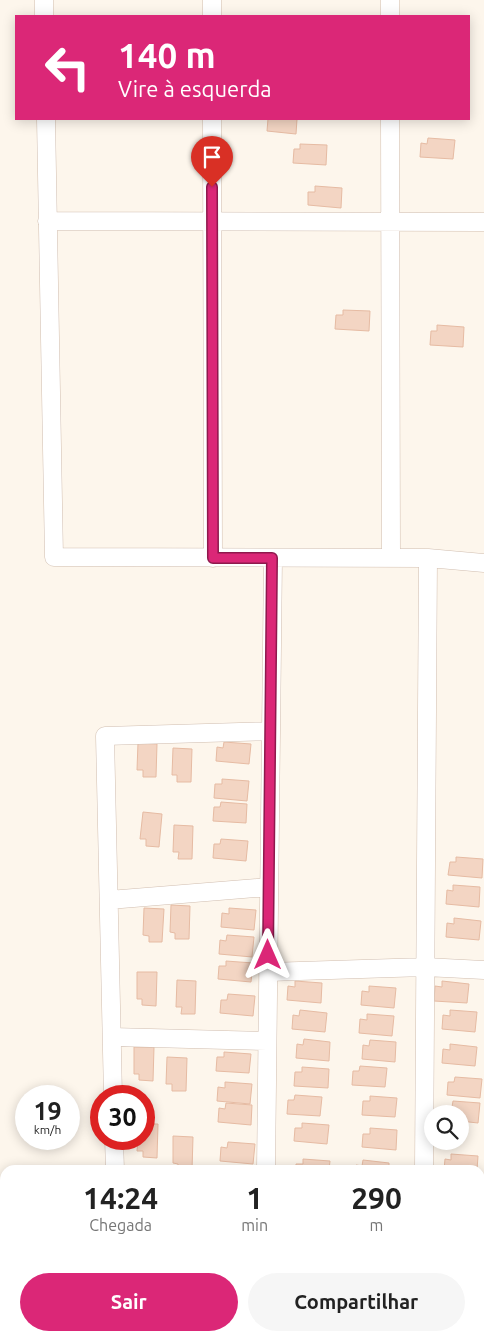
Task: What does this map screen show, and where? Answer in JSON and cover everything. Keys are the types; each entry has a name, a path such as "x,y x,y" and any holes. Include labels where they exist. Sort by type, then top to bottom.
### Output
{"street":[{"path":"44,0 44,15"},
{"path":"212,0 212,15"},
{"path":"390,0 390,15"},
{"path":"46,120 54,557 428,558 484,563"},
{"path":"212,120 213,558"},
{"path":"390,120 391,558"},
{"path":"47,221 484,222"},
{"path":"266,1165 272,558"},
{"path":"424,1165 428,558"},
{"path":"113,1085 105,736 271,731"},
{"path":"109,900 269,886"},
{"path":"268,972 426,967 484,970"},
{"path":"112,1037 267,1041"},
{"path":"114,1150 115,1165"},
{"path":"264,1341 298,1341"}],"building":[{"path":"268,120 297,120 296,134 267,131"},
{"path":"428,138 455,140 453,159 420,157 421,143 427,144"},
{"path":"300,144 327,145 326,165 293,163 294,149 300,149"},
{"path":"315,186 342,188 341,208 308,205 308,192 315,192"},
{"path":"343,310 370,311 369,331 335,329 336,315 343,315"},
{"path":"437,325 464,327 463,347 430,345 431,331 437,331"},
{"path":"224,742 251,744 249,764 216,761 217,747 223,748"},
{"path":"138,743 157,744 156,777 143,777 143,770 137,770"},
{"path":"173,748 192,749 191,782 177,782 177,775 172,775"},
{"path":"222,779 249,781 247,801 214,798 215,784 222,784"},
{"path":"221,802 247,804 246,823 213,821 214,807 220,807"},
{"path":"143,812 162,814 159,847 146,846 146,839 140,839"},
{"path":"174,825 193,826 192,859 178,859 179,852 173,852"},
{"path":"221,839 248,841 246,861 213,858 214,844 220,844"},
{"path":"456,857 483,859 482,878 448,875 450,862 456,862"},
{"path":"453,885 480,887 479,907 446,904 447,890 453,891"},
{"path":"171,905 190,906 189,939 175,939 175,933 170,932"},
{"path":"144,908 164,909 162,942 149,942 149,936 143,935"},
{"path":"229,908 256,910 254,930 221,927 222,913 229,914"},
{"path":"454,918 481,921 479,940 446,937 447,923 454,924"},
{"path":"227,935 254,937 252,957 219,954 220,940 226,941"},
{"path":"226,961 253,963 251,982 218,979 219,966 226,966"},
{"path":"137,972 157,972 156,1006 142,1005 142,999 137,999"},
{"path":"177,980 196,981 195,1014 181,1014 182,1007 176,1007"},
{"path":"295,981 322,983 321,1003 287,1000 288,986 295,987"},
{"path":"442,981 469,984 467,1003 434,1001 435,986 442,987"},
{"path":"369,986 396,988 394,1008 361,1005 362,991 369,992"},
{"path":"228,994 255,996 253,1016 220,1013 221,1000 227,1000"},
{"path":"300,1010 327,1013 325,1032 292,1029 293,1015 299,1016"},
{"path":"450,1010 477,1012 475,1032 442,1029 443,1015 450,1016"},
{"path":"367,1014 394,1016 392,1036 359,1033 360,1019 367,1020"},
{"path":"304,1039 330,1042 329,1061 296,1058 297,1044 303,1045"},
{"path":"370,1040 396,1042 395,1062 362,1059 363,1045 369,1046"},
{"path":"450,1044 477,1047 475,1066 442,1063 443,1049 450,1050"},
{"path":"134,1047 154,1047 153,1081 139,1080 139,1074 134,1074"},
{"path":"224,1052 251,1054 249,1073 216,1071 217,1057 224,1057"},
{"path":"167,1057 187,1058 186,1091 172,1091 172,1084 166,1084"},
{"path":"360,1066 387,1068 385,1087 352,1085 353,1071 359,1071"},
{"path":"302,1067 329,1069 328,1088 294,1086 295,1072 302,1072"},
{"path":"455,1077 482,1079 480,1098 447,1095 448,1082 454,1082"},
{"path":"225,1082 252,1084 250,1104 217,1101 218,1087 225,1088"},
{"path":"295,1095 322,1097 320,1116 287,1114 288,1100 294,1100"},
{"path":"370,1096 397,1098 395,1117 362,1115 363,1101 370,1101"},
{"path":"453,1101 480,1103 478,1123 469,1122 469,1105 452,1105"},
{"path":"226,1103 252,1105 251,1125 218,1122 219,1108 225,1109"},
{"path":"302,1123 329,1125 327,1144 294,1141 295,1128 302,1128"},
{"path":"155,1124 158,1124 157,1158 143,1157 143,1151 137,1151 155,1150"},
{"path":"370,1128 397,1130 396,1150 362,1147 363,1134 370,1134"},
{"path":"173,1136 193,1137 192,1165 173,1163"},
{"path":"228,1142 255,1144 253,1164 220,1161 221,1147 227,1148"},
{"path":"451,1154 478,1156 477,1165 444,1165 445,1159 451,1160"},
{"path":"303,1159 330,1161 330,1165 296,1165 303,1164"},
{"path":"363,1160 389,1163 389,1165 362,1165"}],"route":[{"path":"212,187 213,558 272,558 268,955"}]}
